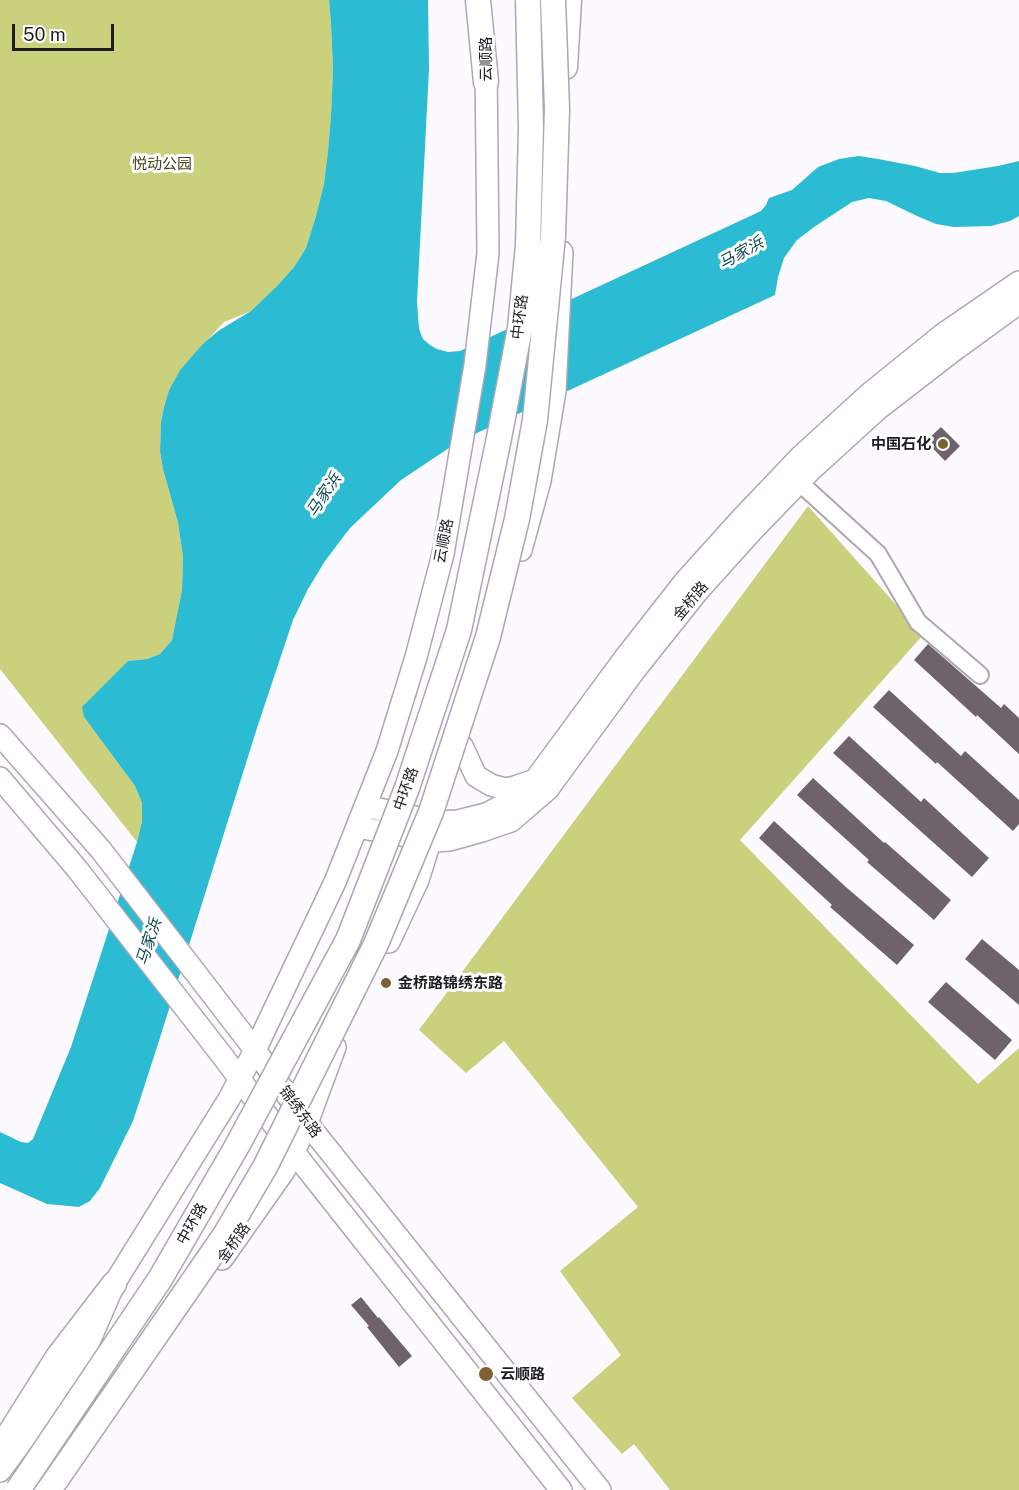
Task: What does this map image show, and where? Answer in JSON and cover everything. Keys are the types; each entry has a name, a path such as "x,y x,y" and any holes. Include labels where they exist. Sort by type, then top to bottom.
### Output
{"highway":[{"path":"478,0 486,82"},
{"name":"中环路","path":"18,1490 160,1279 237,1146 348,940 407,788 459,630 520,328 528,245 531,128 528,0"},
{"name":"中环路","path":"49,1490 225,1235 265,1167 376,944 431,812 488,637 516,519 536,420 553,236 557,109 553,0"},
{"path":"565,68 569,0"},
{"path":"0,1449 58,1357 114,1284"}],"main road":[{"name":"云顺路","path":"255,1050 335,882 387,751 413,667 443,554 475,365 488,253 486,0"},
{"path":"434,831 478,697 540,481 555,391 563,231 564,0"},
{"name":"金桥路","path":"357,826 434,831 458,821 486,814 512,801 535,780 624,659 686,580 801,456 869,394 942,335 1019,282"},
{"name":"金桥路","path":"365,806 434,831 450,840 511,821 548,789 635,670 698,591 799,482 878,409 1019,303"},
{"name":"锦绣东路","path":"0,735 101,850 255,1050 307,1123 600,1490"},
{"path":"462,747 476,776 491,785 505,789 535,780"},
{"name":"锦绣东路","path":"0,778 78,870 240,1078 294,1152 561,1490"},
{"name":"金桥路","path":"62,1490 284,1171 307,1123 331,1053 372,977 418,880 434,831"},
{"path":"0,1471 79,1365 114,1284 229,1099 255,1050"}],"street":[{"path":"799,482 878,554 918,622 980,675"}],"green space":[{"name":"悦动公园","path":"0,0 329,0 333,69 328,151 324,184 306,248 294,267 251,311 224,322 180,370 169,390 161,422 160,451 178,523 183,557 182,590 172,640 160,654 147,659 128,661 84,717 135,786 142,803 142,821 137,842 0,669"},
{"path":"808,506 923,635 740,840 978,1084 1019,1048 1019,1490 670,1490 634,1444 622,1454 572,1398 621,1355 560,1271 638,1207 504,1041 466,1073 419,1030"}],"water":[{"name":"马家浜","path":"329,0 428,0 429,69 417,301 419,329 423,339 437,349 448,352 460,351 761,211 769,198 792,190 818,167 839,159 859,156 940,173 953,173 1019,161 1019,216 991,226 954,227 936,224 886,201 869,198 852,202 797,240 784,258 775,295 452,446 401,480 350,528 325,561 293,620 133,1121 100,1188 90,1201 79,1207 47,1204 0,1183 0,1132 21,1142 28,1143 33,1139 71,1047 142,821 142,803 135,786 84,717 82,707 128,661 147,659 160,654 172,640 182,590 183,557 178,523 160,451 164,407 169,390 180,370 194,354 218,331 251,311 294,267 306,248 324,184 328,151 333,69"}],"building":[{"name":"中国石化","path":"941,427 960,446 945,461 926,441"},
{"path":"928,644 1001,708 1004,704 1019,718 1019,754 914,660"},
{"path":"889,690 961,756 965,751 1019,800 1019,824 1013,831 873,707"},
{"path":"849,736 921,802 924,798 989,858 972,877 833,753"},
{"path":"813,778 951,900 934,920 867,862 869,860 797,795"},
{"path":"774,821 914,945 897,965 830,907 832,905 759,838"},
{"path":"982,939 1019,970 1019,1005 965,959"},
{"path":"946,982 1012,1040 995,1060 928,1002"},
{"path":"361,1297 412,1356 399,1367 351,1305"}],"place":[{"name":"中国石化","path":"943,444"},
{"name":"金桥路锦绣东路","path":"386,983"},
{"name":"云顺路","path":"486,1374"}]}
